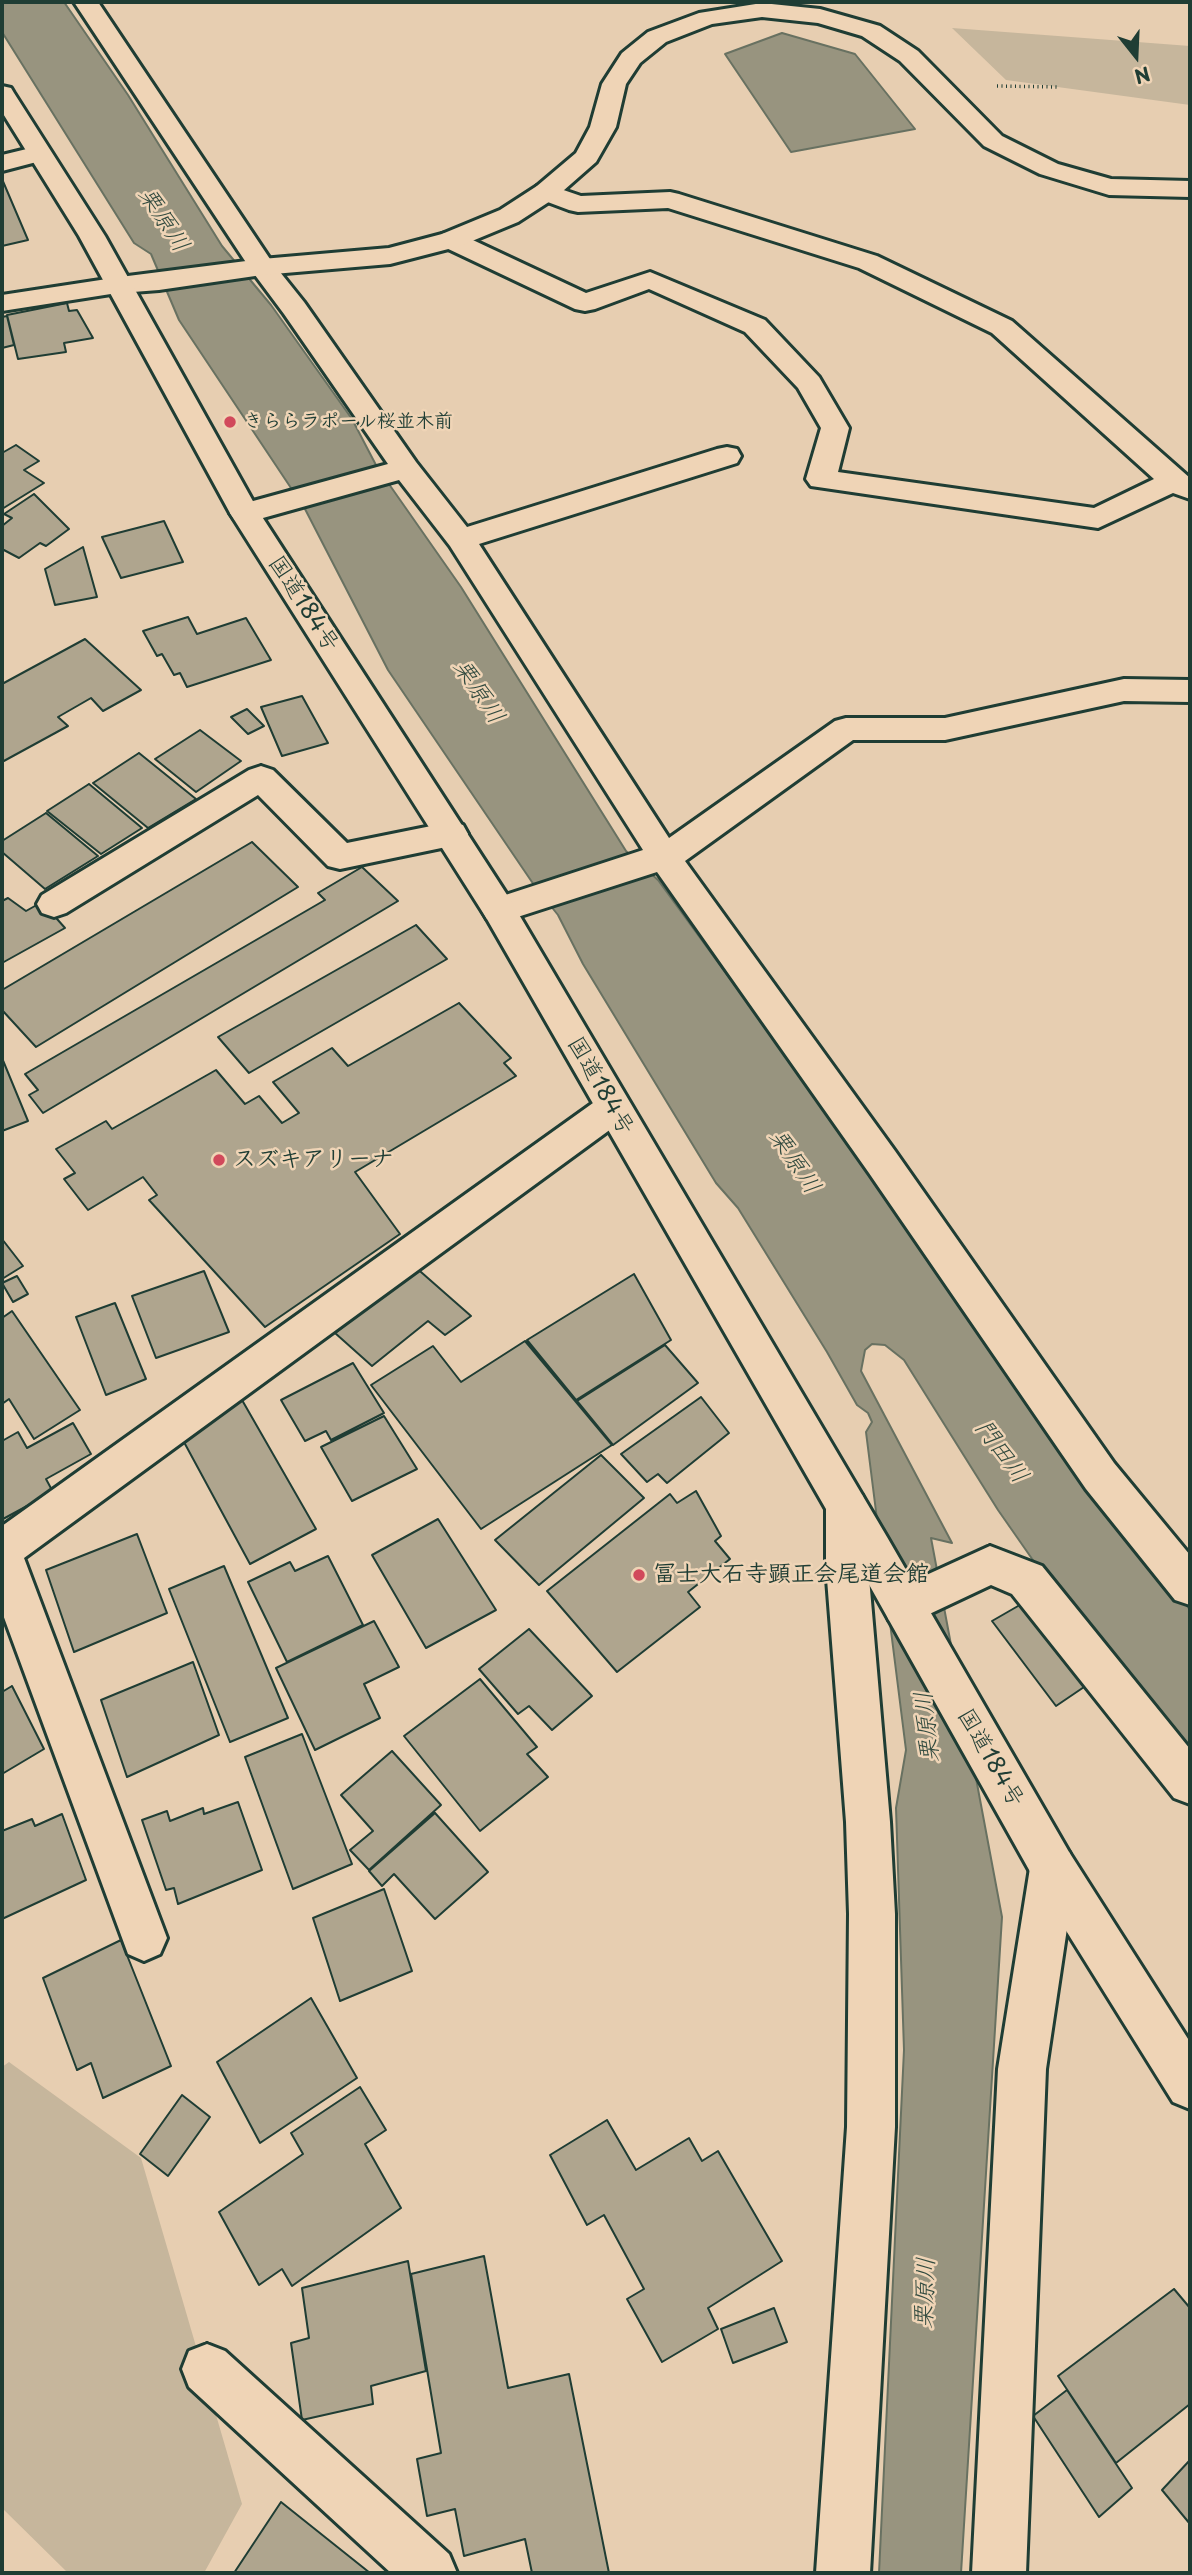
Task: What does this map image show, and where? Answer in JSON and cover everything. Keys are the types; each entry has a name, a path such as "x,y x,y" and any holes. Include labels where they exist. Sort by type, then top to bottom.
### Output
{"main road":[{"path":"86,2 251,269 294,307 393,473 461,539 652,861 874,1151 1100,1476 1190,1586"},
{"path":"2,303 251,269 390,256 451,240 509,216 546,192 587,157 603,127 614,84 631,58 657,37 707,18 762,10 820,16 871,31 909,56 993,141 1049,169 1109,187 1190,188"},
{"name":"国道184号","path":"2,93 120,285 245,513 499,910 848,1508 1053,1868 1190,2085"},
{"path":"2,163 39,155"},
{"path":"451,240 585,303 650,279 755,326 809,383 835,428 821,480 1098,518 1182,485 1002,327 868,262 670,200 579,204 546,192"},
{"path":"461,539 727,456"},
{"path":"245,513 393,473"},
{"path":"499,910 652,861 846,729 945,729 1124,690 1190,691"},
{"path":"54,904 261,778 340,857 451,834"},
{"path":"2,1550 613,1108"},
{"path":"843,2573 871,2127 872,1914 868,1822 847,1566 848,1508"},
{"path":"2,1556 144,1938"},
{"path":"904,1606 990,1565 1027,1580 1190,1783"},
{"path":"999,2573 1022,2069 1053,1868"},
{"path":"207,2369 430,2573"}],"shaded area":[{"path":"952,28 1190,46 1190,105 1006,80"},
{"path":"9,2062 141,2158 242,2504 204,2573 68,2573 2,2508 2,2067"}],"water":[{"path":"2,2 64,2 128,95 222,246 271,305 352,419 377,467 461,587 626,851 658,880 1190,1610 1190,1757 1051,1586 998,1510 904,1360 885,1345 872,1344 865,1350 861,1371 952,1543 931,1538 1002,1917 961,2573 879,2573 904,2050 896,1808 906,1750 866,1432 872,1422 868,1413 857,1405 738,1208 716,1183 583,964 558,915 534,885 388,670 305,509 179,320 151,254 134,243 2,32"},
{"path":"782,33 855,54 915,129 791,152 725,54"}],"building":[{"path":"2,179 28,240 2,246"},
{"path":"67,303 69,311 77,310 93,338 64,343 66,352 18,359 7,315"},
{"path":"7,316 14,345 2,348 2,317"},
{"path":"16,445 39,461 24,470 44,483 2,509 2,453"},
{"path":"34,494 69,529 46,546 40,543 19,558 2,549 2,526 12,518 4,514"},
{"path":"164,521 183,562 121,578 102,537"},
{"path":"83,547 97,597 55,605 45,569"},
{"path":"188,617 197,634 246,618 271,660 187,687 180,673 174,675 162,654 157,656 143,631"},
{"path":"85,639 141,690 103,711 91,698 58,717 68,726 2,762 2,684"},
{"path":"302,696 328,743 282,756 261,707"},
{"path":"247,709 264,726 248,734 231,717"},
{"path":"200,730 241,761 196,792 155,759"},
{"path":"139,753 196,799 148,828 93,783"},
{"path":"89,784 142,828 101,854 47,811"},
{"path":"46,813 98,856 45,889 2,852 2,841"},
{"path":"252,842 298,887 36,1047 2,1010 2,990"},
{"path":"362,867 398,901 43,1113 29,1095 38,1090 25,1074 325,900 318,893"},
{"path":"8,898 26,911 42,902 65,928 2,963 2,901"},
{"path":"416,925 447,959 249,1073 218,1037"},
{"name":"スズキアリーナ","path":"459,1003 511,1058 504,1063 516,1076 355,1172 400,1234 265,1327 149,1200 157,1195 143,1177 88,1210 64,1179 75,1173 56,1149 106,1121 112,1129 216,1070 245,1104 259,1096 282,1123 299,1113 273,1082 332,1048 348,1066"},
{"path":"2,1058 28,1121 2,1131"},
{"path":"2,1239 23,1266 2,1279"},
{"path":"413,1265 471,1316 445,1335 428,1321 372,1366 335,1333 379,1298"},
{"path":"204,1271 229,1332 156,1358 132,1296"},
{"path":"634,1274 671,1340 576,1400 527,1340"},
{"path":"17,1276 28,1294 13,1302 2,1283"},
{"path":"115,1303 146,1379 106,1395 76,1317"},
{"path":"12,1311 80,1410 34,1439 9,1399 2,1404 2,1318"},
{"path":"525,1341 612,1445 481,1529 371,1385 433,1346 461,1382"},
{"path":"665,1345 698,1383 613,1445 577,1401"},
{"path":"353,1363 384,1413 331,1440 326,1431 305,1441 281,1400"},
{"path":"701,1397 729,1433 667,1483 658,1474 647,1482 621,1454"},
{"path":"242,1400 316,1529 250,1564 178,1431"},
{"path":"384,1416 417,1469 352,1501 321,1447"},
{"path":"73,1423 91,1454 46,1479 53,1492 3,1519 2,1441 18,1432 27,1448"},
{"path":"601,1455 644,1498 539,1585 495,1540"},
{"name":"冨士大石寺顕正会尾道会館","path":"696,1491 721,1536 715,1541 730,1559 688,1592 700,1607 617,1672 547,1591 670,1494 677,1503"},
{"path":"438,1519 496,1610 426,1648 372,1555"},
{"path":"137,1534 167,1613 74,1652 46,1570"},
{"path":"328,1556 363,1625 287,1662 248,1582 290,1562 295,1571"},
{"path":"224,1566 288,1718 230,1742 169,1589"},
{"path":"1025,1602 1087,1685 1056,1706 992,1621"},
{"path":"374,1621 399,1667 364,1684 380,1718 315,1750 276,1668"},
{"path":"529,1629 592,1696 552,1730 529,1706 518,1714 479,1669"},
{"path":"193,1662 219,1735 127,1777 101,1700"},
{"path":"480,1679 537,1747 527,1754 548,1777 480,1831 404,1736"},
{"path":"12,1686 44,1749 2,1774 2,1692"},
{"path":"302,1734 352,1864 293,1889 245,1757"},
{"path":"392,1751 441,1805 369,1870 350,1850 373,1831 341,1795"},
{"path":"238,1802 262,1870 178,1904 174,1888 166,1890 142,1820 167,1811 170,1821 203,1808 204,1814"},
{"path":"435,1813 488,1872 435,1919 394,1874 382,1886 369,1871"},
{"path":"62,1814 86,1880 2,1919 2,1831 32,1819 35,1826"},
{"path":"384,1889 412,1971 340,2001 313,1918"},
{"path":"121,1940 171,2066 103,2098 91,2063 77,2070 43,1978"},
{"path":"311,1998 357,2078 260,2143 217,2062"},
{"path":"360,2087 386,2130 365,2144 401,2208 292,2286 282,2269 259,2285 219,2212 303,2154 291,2133"},
{"path":"182,2095 210,2117 168,2176 140,2154"},
{"path":"607,2120 636,2170 689,2138 702,2161 718,2151 782,2261 708,2308 718,2329 662,2362 627,2299 644,2289 604,2215 587,2225 550,2155"},
{"path":"484,2256 508,2388 569,2374 609,2573 532,2573 525,2539 464,2556 455,2509 427,2516 417,2459 441,2453 411,2274"},
{"path":"408,2261 426,2371 371,2386 373,2404 302,2420 291,2343 309,2338 302,2288"},
{"path":"1174,2289 1190,2308 1190,2404 1116,2463 1058,2376"},
{"path":"774,2308 787,2342 733,2363 721,2329"},
{"path":"1067,2390 1132,2488 1099,2517 1033,2416"},
{"path":"1190,2460 1190,2524 1162,2490"},
{"path":"281,2502 370,2573 234,2573"}],"place":[{"name":"きららラポール桜並木前","path":"230,422"},
{"name":"スズキアリーナ","path":"219,1160"},
{"name":"冨士大石寺顕正会尾道会館","path":"639,1575"}],"water label":[{"name":"栗原川","path":"163,220"},
{"name":"栗原川","path":"478,692"},
{"name":"栗原川","path":"794,1162"},
{"name":"門田川","path":"1001,1452"},
{"name":"栗原川","path":"928,1727"},
{"name":"栗原川","path":"926,2293"}]}
